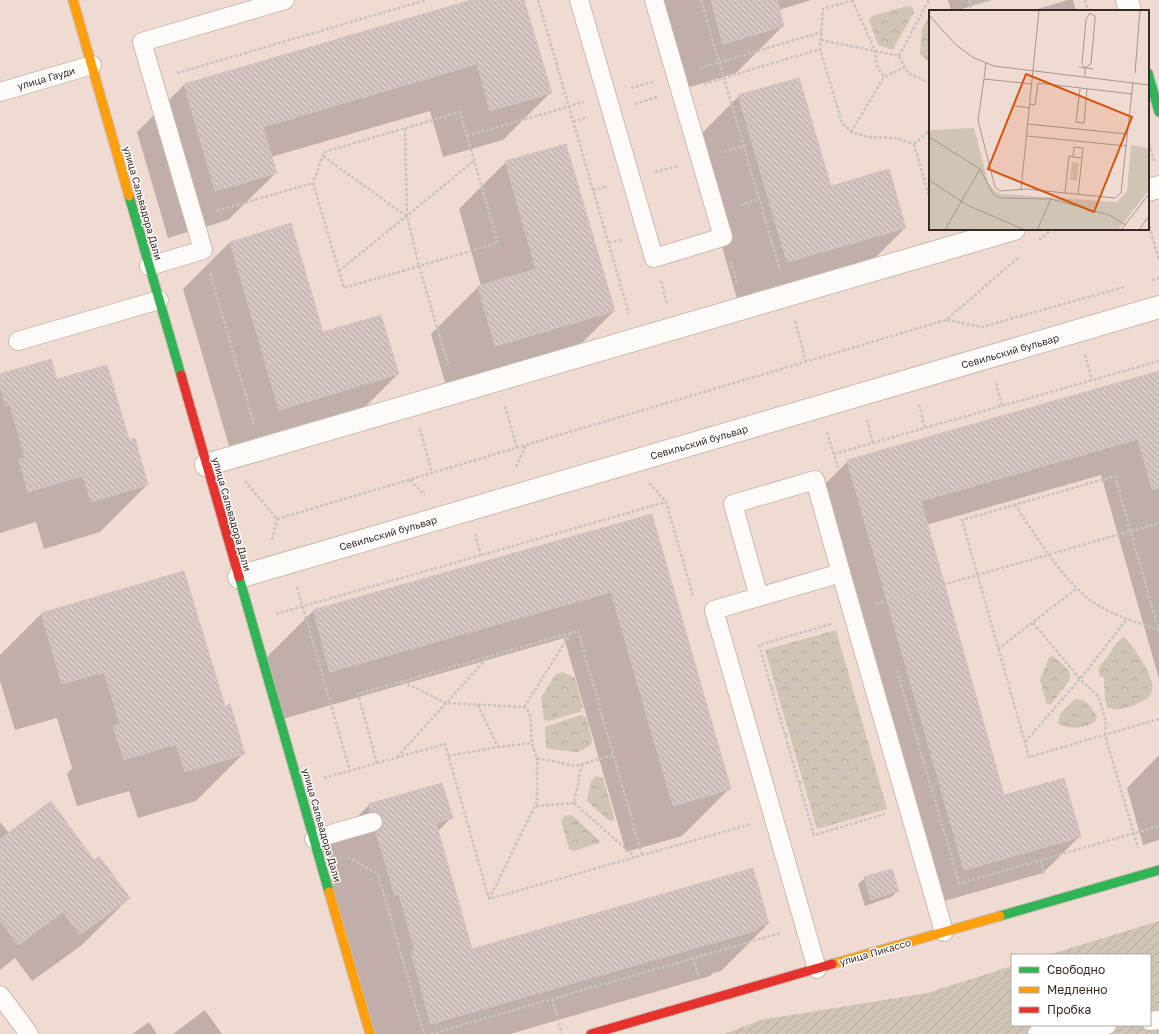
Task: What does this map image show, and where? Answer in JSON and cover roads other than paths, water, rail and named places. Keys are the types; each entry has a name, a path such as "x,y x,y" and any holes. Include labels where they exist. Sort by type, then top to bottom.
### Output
{"street":[{"name":"улица Сальвадора Дали","path":"73,0 159,300 216,462 239,576 370,1034"},
{"path":"1127,0 1130,10"},
{"path":"1149,77 1159,112"},
{"path":"1149,190 1159,187"},
{"path":"216,462 1011,230"},
{"name":"Севильский бульвар","path":"239,576 1159,307"},
{"name":"улица Пикассо","path":"591,1034 1159,870"}],"lane":[{"path":"149,266 203,250 142,42 285,0"},
{"path":"579,0 654,258 723,237 654,0"},
{"name":"улица Гауди","path":"0,92 92,65"},
{"path":"18,341 159,300"},
{"path":"759,597 732,504 815,480 944,932"},
{"path":"817,969 714,610 842,573"},
{"path":"314,839 374,822"},
{"path":"0,995 29,1034"},
{"path":"1037,1034 1099,1026"}]}
